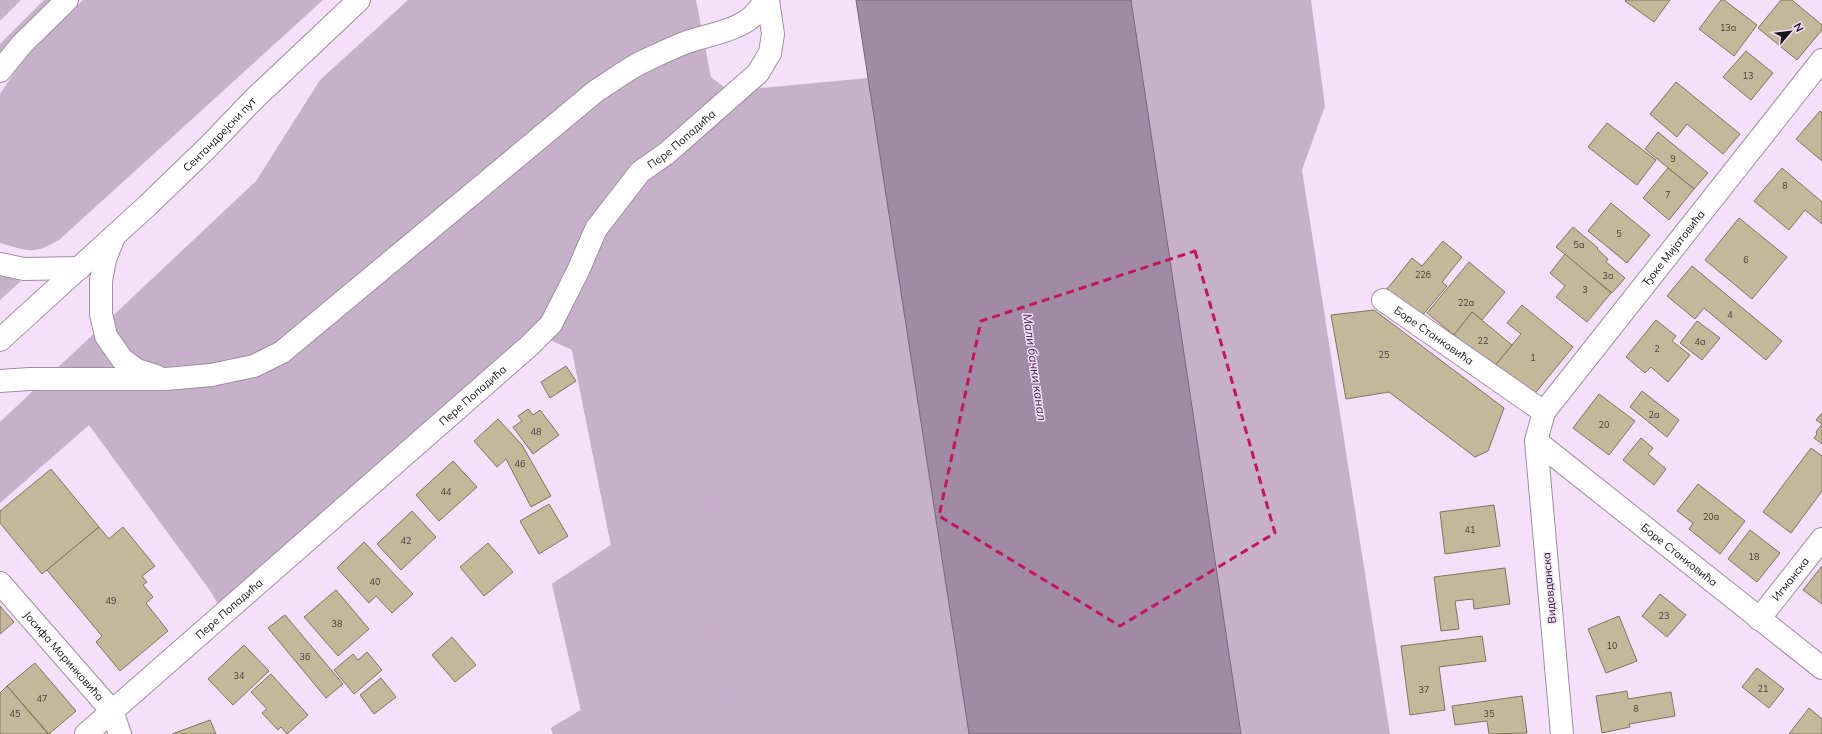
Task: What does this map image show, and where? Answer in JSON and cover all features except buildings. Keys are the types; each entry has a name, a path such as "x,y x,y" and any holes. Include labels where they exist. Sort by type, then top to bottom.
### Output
{"street":[{"path":"0,71 22,44 67,0"},
{"name":"Сентандрејски пут","path":"0,340 170,184 253,100 359,0"},
{"path":"0,381 29,379 166,379 211,375 254,366 282,352 596,91 639,64 686,42 736,27 752,18 761,9 764,0"},
{"name":"Пере Попадића","path":"86,734 528,346 551,324 578,271 596,229 640,172 667,153 758,73 770,53 773,34 768,0"},
{"name":"Ђоке Мијатовића","path":"1536,441 1544,412 1822,60"},
{"path":"114,237 105,259 101,281 101,314 106,336 122,359 137,370 166,379"},
{"path":"0,264 24,269 80,268"},
{"name":"Боре Станковића","path":"1383,300 1544,412"},
{"name":"Боре Станковића","path":"1536,441 1822,668"},
{"name":"Видовданска","path":"1536,441 1562,734"},
{"name":"Игманска","path":"1759,619 1822,539"},
{"name":"Јосифа Маринковића","path":"0,583 112,711 120,734"}],"highlighted area":[{"path":"1195,251 1275,533 1120,626 939,516 981,321"}],"shaded area":[{"path":"0,0 21,0 0,21"},
{"path":"44,0 53,0 0,54 0,44"},
{"path":"83,0 323,0 59,240 36,250 23,249 0,243 0,94 22,61"},
{"path":"408,0 696,0 711,77 729,91 868,78 969,734 553,734 551,728 581,710 552,584 611,545 572,350 530,331 218,604 211,592 89,425 0,503 0,422 256,181 320,80"},
{"path":"1131,0 1311,0 1325,106 1302,170 1390,734 1241,734"},
{"path":"0,275 21,281 0,300"},
{"path":"687,338 734,374 760,423 742,455 717,488 707,573 716,638 743,650 731,696 721,725 726,734 553,734 551,728 581,710 552,584 611,545 572,350 609,342 641,369 665,371"}],"water":[{"name":"Мали бачки канал","path":"856,0 1131,0 1241,734 969,734"}]}
